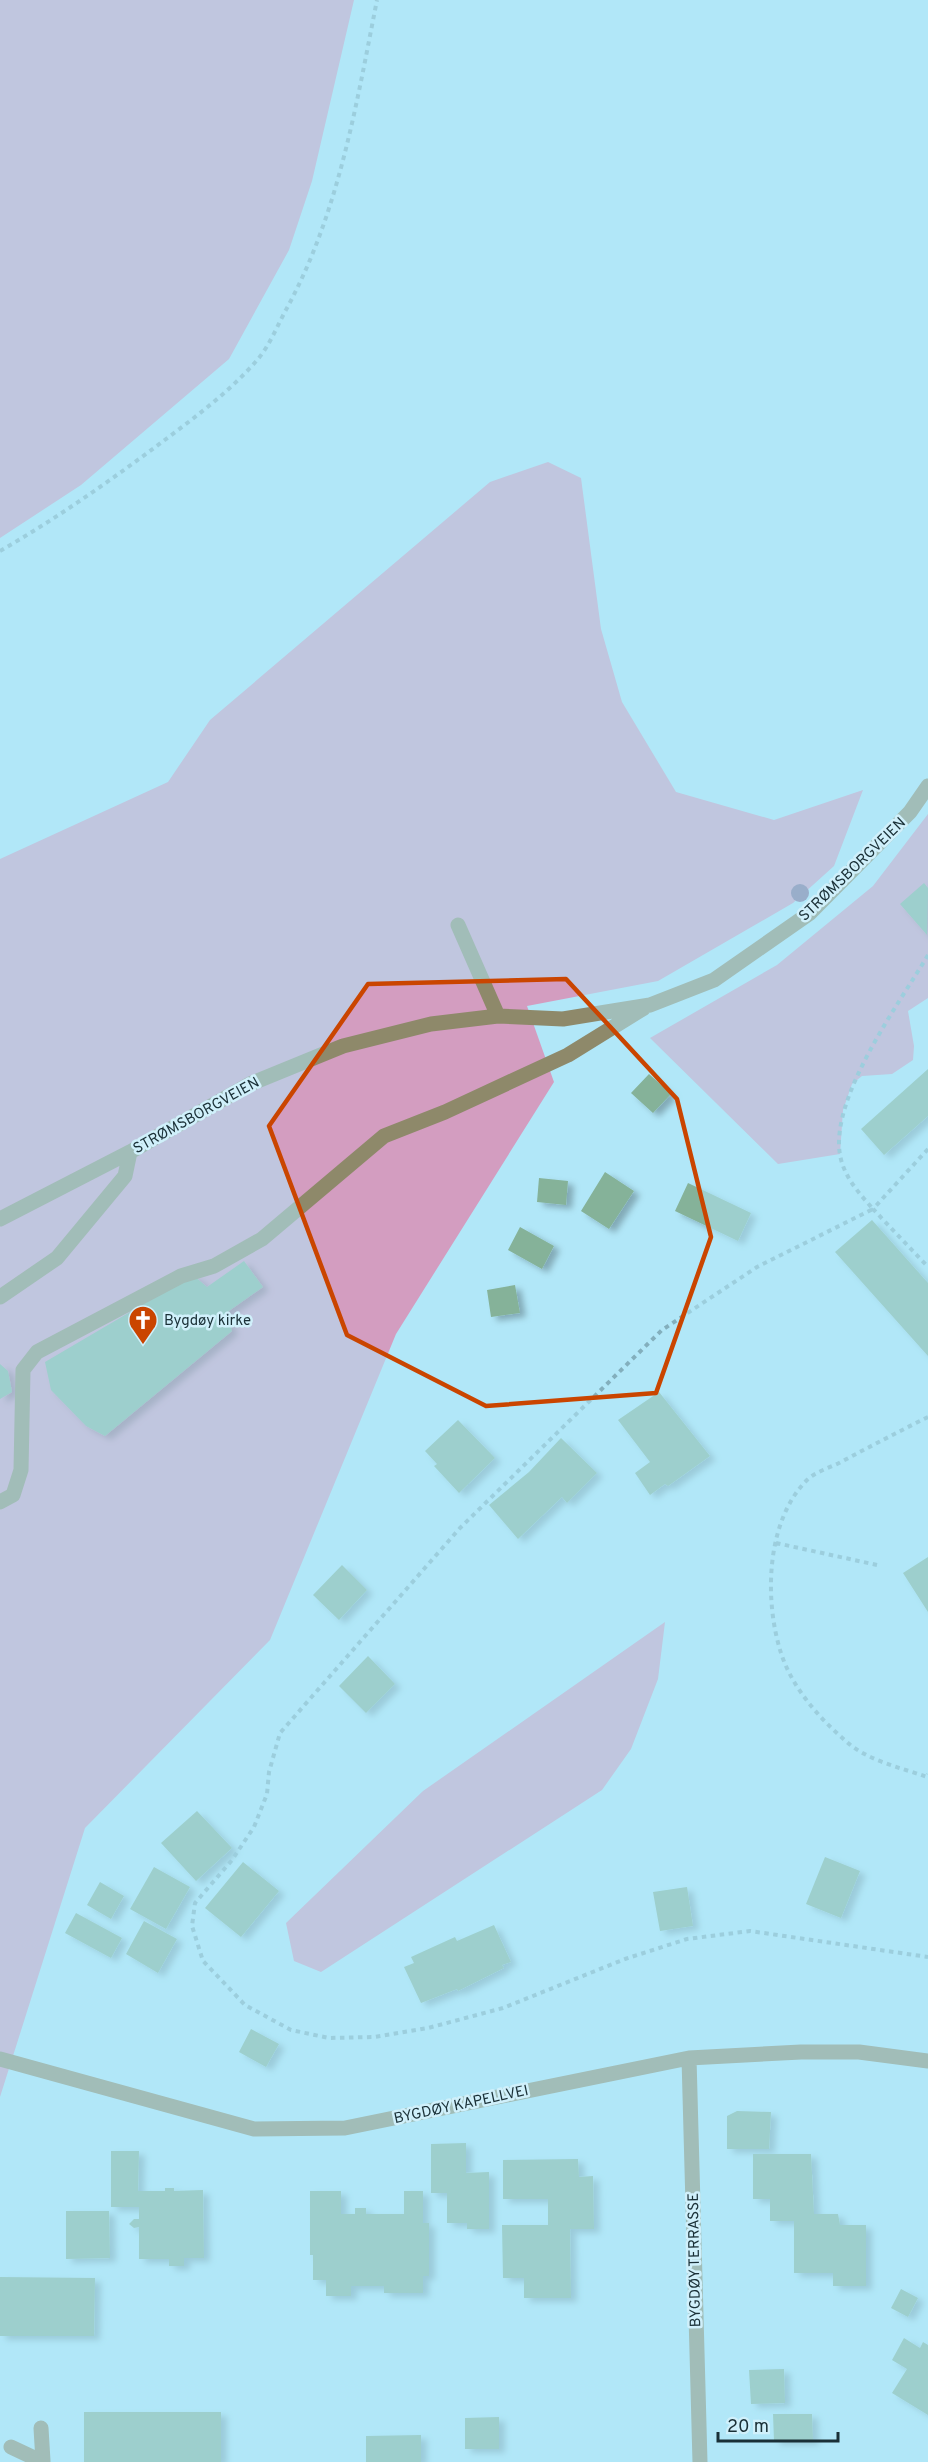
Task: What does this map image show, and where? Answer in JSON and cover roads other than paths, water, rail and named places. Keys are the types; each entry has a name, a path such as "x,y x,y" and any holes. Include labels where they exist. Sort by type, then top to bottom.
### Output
{"street":[{"name":"STRØMSBORGVEIEN","path":"0,1219 130,1152 250,1084 343,1046 431,1023 498,1016 563,1019 650,1005 714,980 810,913 910,812 928,786"},
{"path":"458,925 498,1016"},
{"path":"0,1502 14,1495 21,1470 23,1370 37,1352 161,1286 181,1276 214,1266 262,1239 384,1136 445,1112 568,1055 650,1005"},
{"path":"0,1297 57,1258 125,1176 130,1152"},
{"name":"BYGDØY KAPELLVEI","path":"0,2059 254,2128 345,2128 689,2058 801,2052 860,2052 928,2061"},
{"name":"BYGDØY TERRASSE","path":"689,2058 700,2462"},
{"path":"11,2446 43,2462 41,2428"}],"place":[{"name":"Bygdøy kirke","path":"143,1346"}]}
